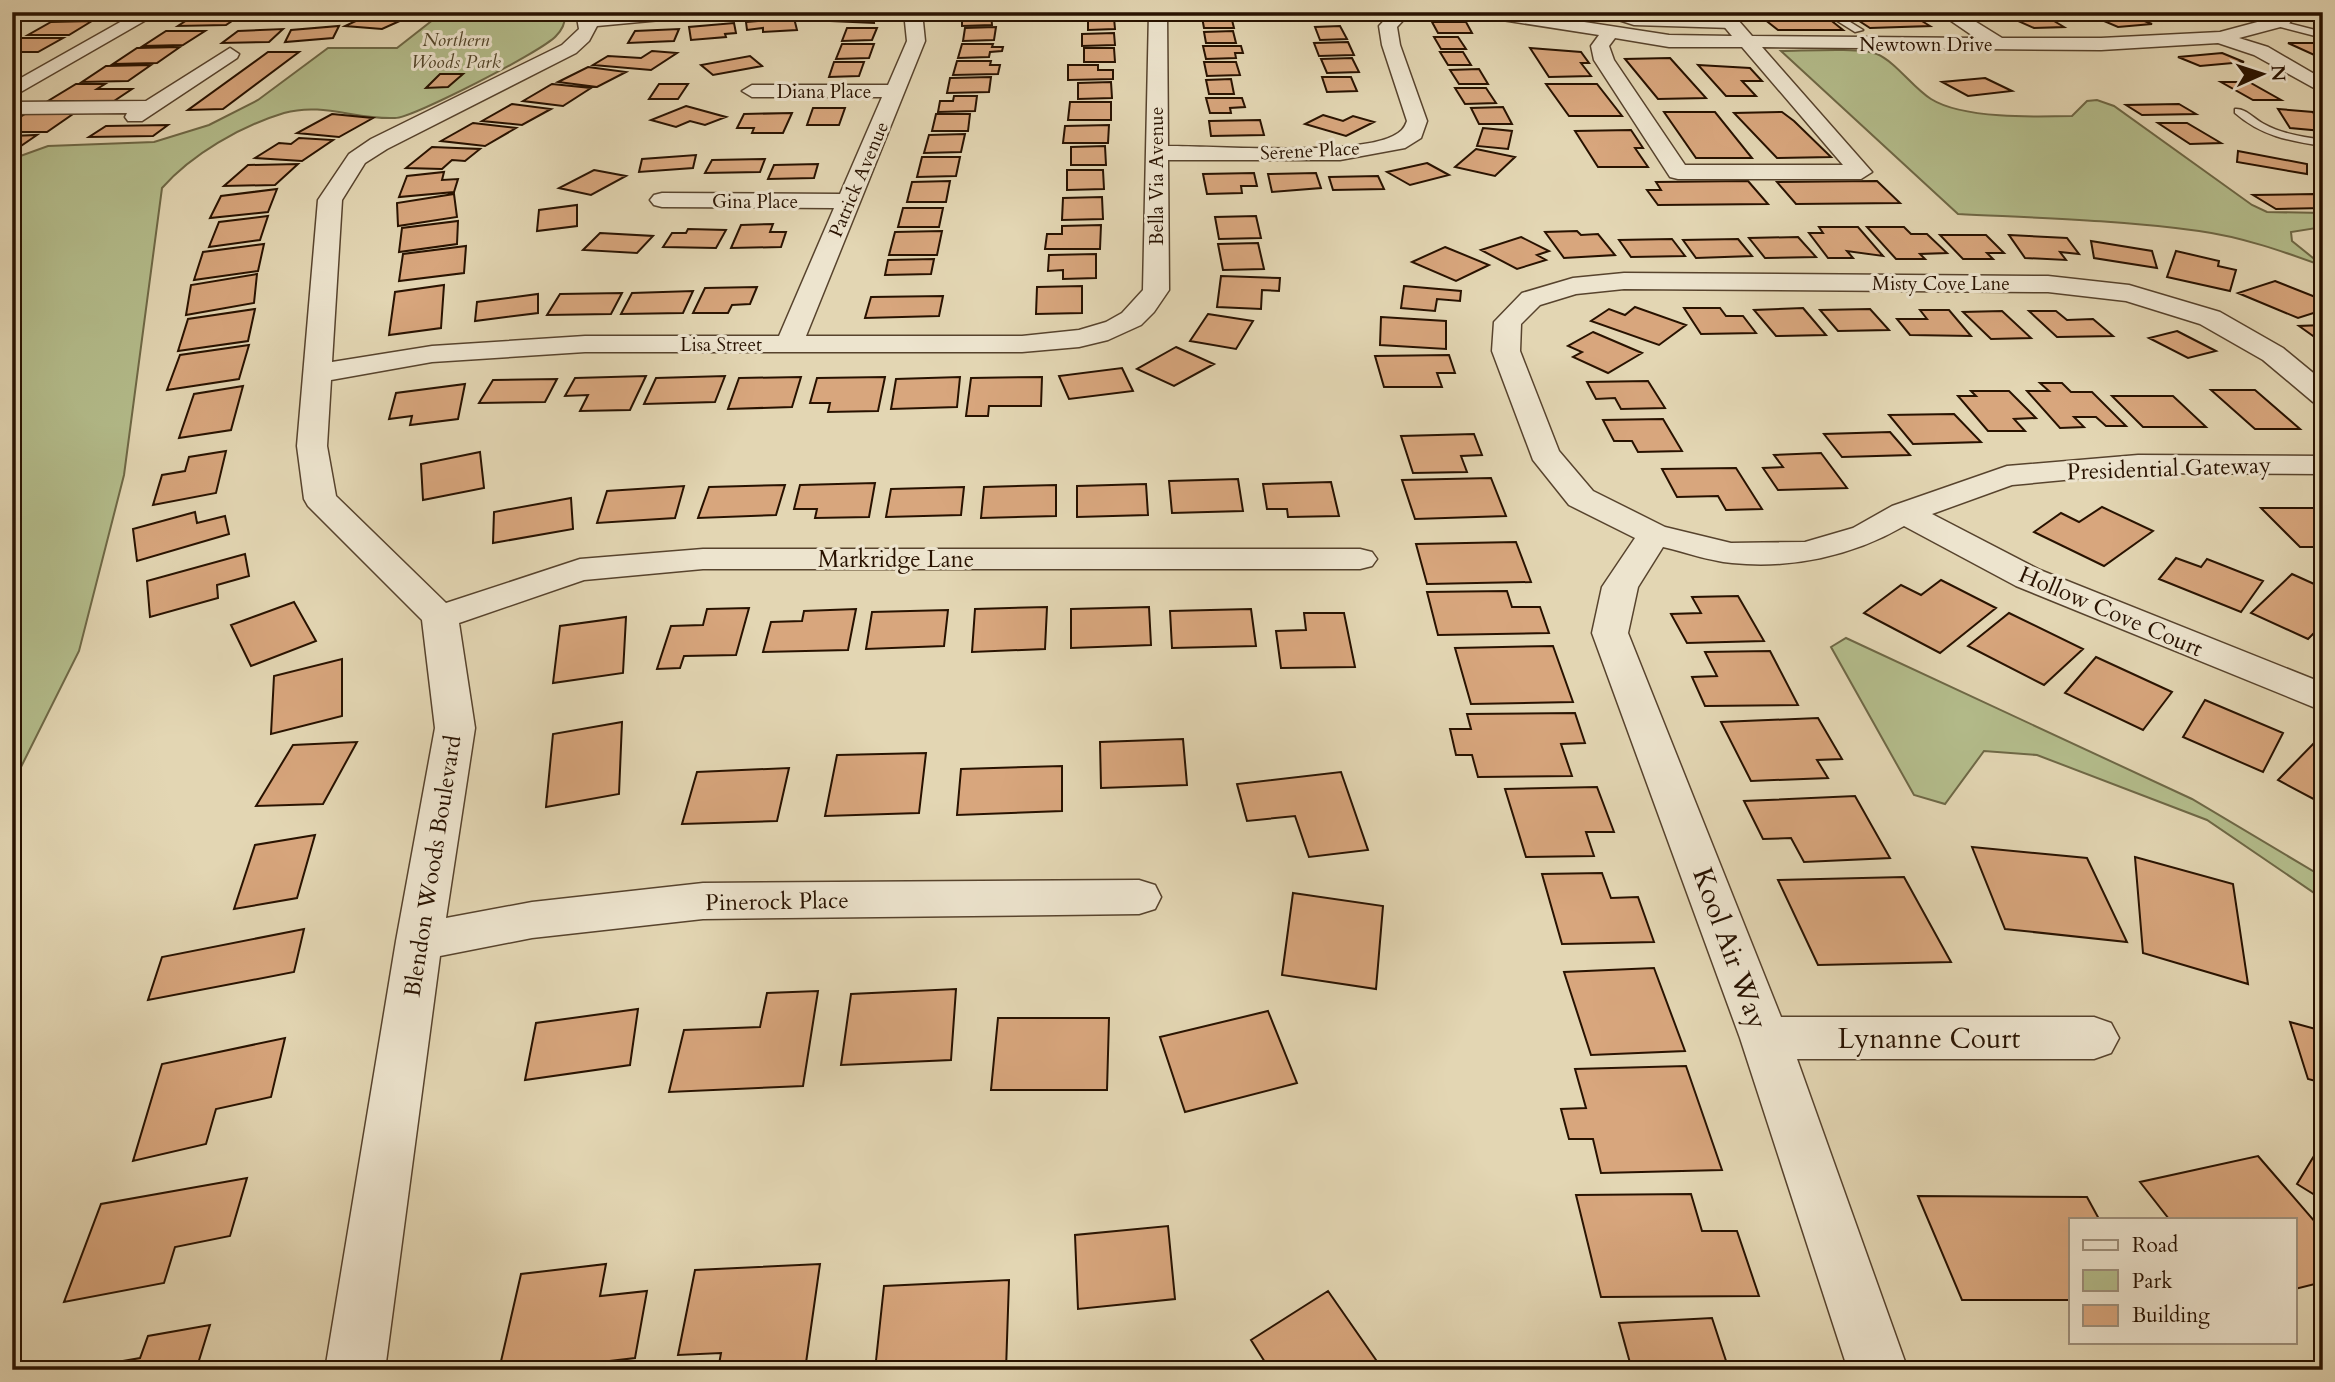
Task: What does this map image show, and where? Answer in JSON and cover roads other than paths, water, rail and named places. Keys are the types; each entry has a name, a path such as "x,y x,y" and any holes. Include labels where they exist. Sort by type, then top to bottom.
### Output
{"street":[{"path":"12,90 151,12"},
{"path":"440,617 320,499 312,446 330,200 342,177 357,159 401,131 569,49 586,33 588,16 693,12"},
{"name":"Patrick Avenue","path":"789,344 916,41 913,12"},
{"name":"Bella Via Avenue","path":"1123,326 1146,309 1156,290 1158,12"},
{"name":"Serene Place","path":"1156,153 1340,153 1397,143 1413,132 1417,121 1391,45 1388,26 1402,12"},
{"name":"Newtown Drive","path":"1483,12 1670,41 1999,44 2138,43 2220,37 2282,18"},
{"path":"1947,12 1999,44"},
{"path":"1610,33 1601,46 1604,60 1678,172 1861,172 1726,19"},
{"path":"2220,37 2261,51 2323,87"},
{"path":"134,114 230,54"},
{"name":"Diana Place","path":"752,91 897,91"},
{"path":"12,108 176,117"},
{"name":"Gina Place","path":"662,200 848,201"},
{"name":"Misty Cove Lane","path":"1531,299 1573,286 1624,281 2048,284 2129,293 2210,318 2273,354 2323,396"},
{"name":"Presidential Gateway","path":"1531,299 1508,322 1506,351 1544,453 1581,498 1654,536 1731,552 1807,552 1865,535 1905,513 2007,475 2138,464 2323,465"},
{"name":"Lisa Street","path":"319,373 432,354 585,344 1022,344 1077,340 1123,326"},
{"name":"Hollow Cove Court","path":"1905,513 2028,578 2323,698"},
{"name":"Kool Air Way","path":"1654,536 1620,587 1610,633 1765,1038 1878,1370"},
{"name":"Markridge Lane","path":"440,617 580,570 703,559 1360,559"},
{"name":"Blendon Woods Boulevard","path":"355,1370 419,941 455,728 440,617"},
{"name":"Pinerock Place","path":"419,941 532,920 703,901 1139,897"},
{"name":"Lynanne Court","path":"1765,1038 2094,1038"}],"lane":[{"path":"1598,12 1634,22 1726,19"},
{"path":"1827,12 1858,30"},
{"path":"2282,18 2323,35"},
{"path":"2239,111 2253,124 2266,131 2323,143"}],"park label":[{"name":"Northern Woods Park","path":"456,50"}]}
